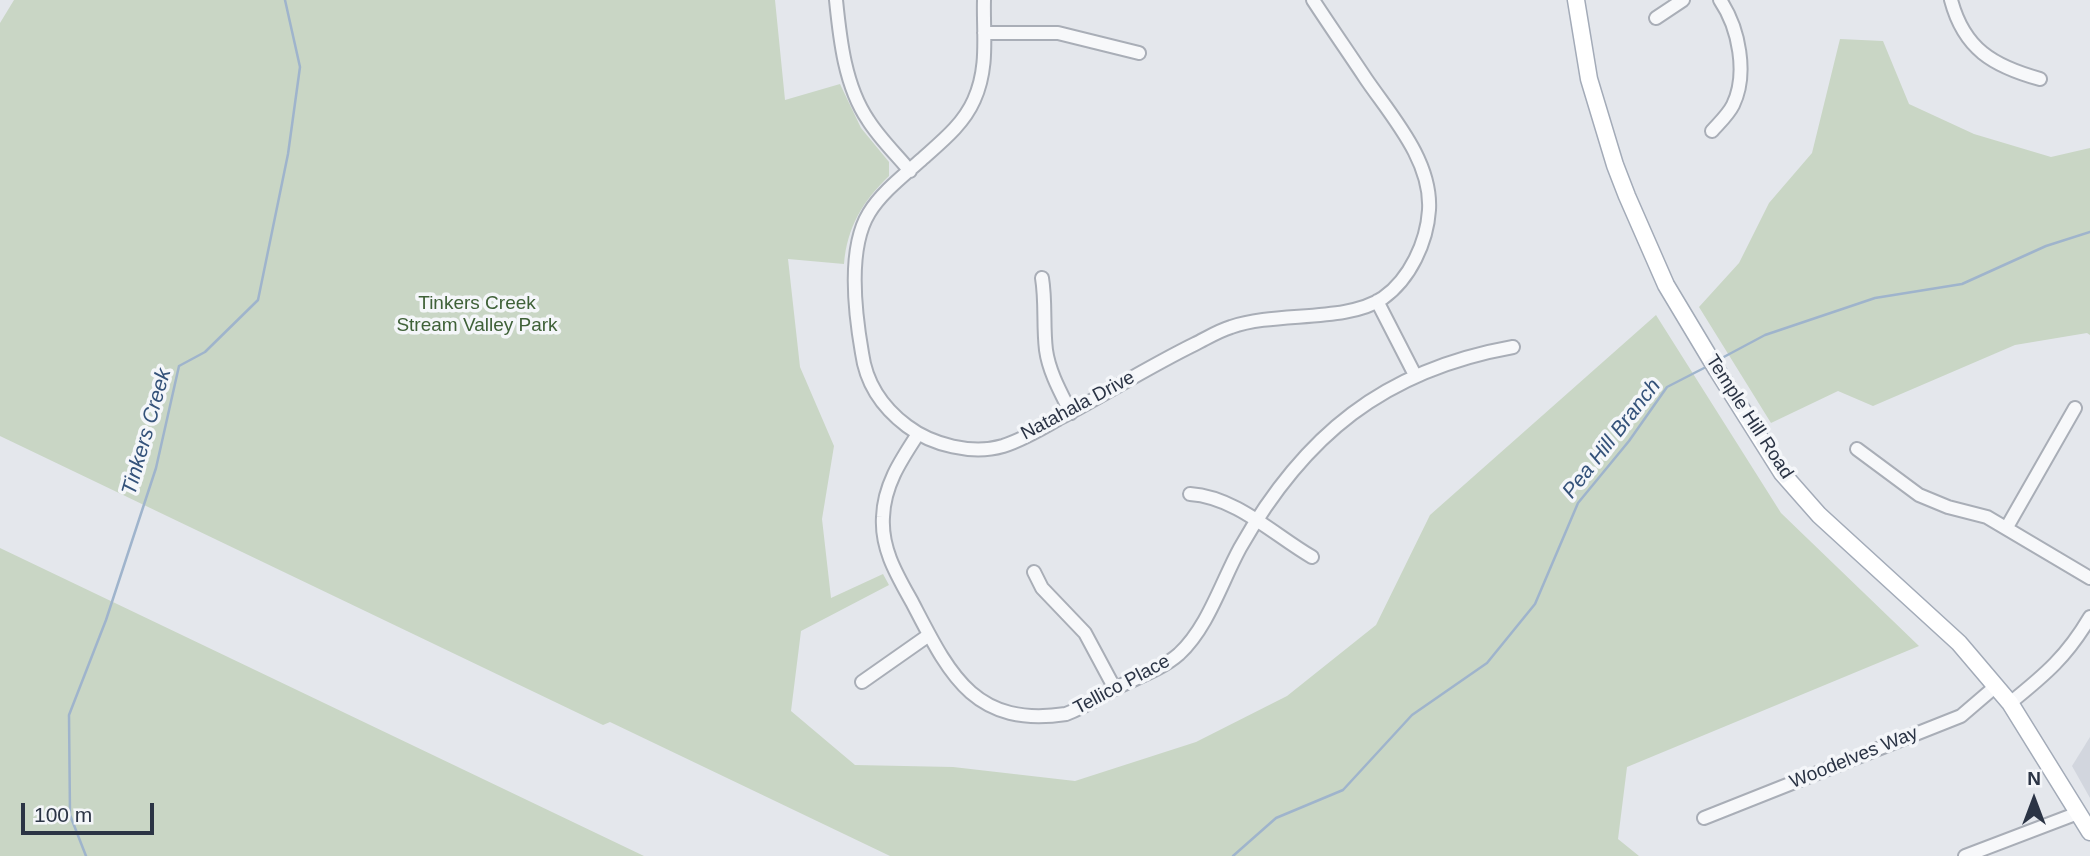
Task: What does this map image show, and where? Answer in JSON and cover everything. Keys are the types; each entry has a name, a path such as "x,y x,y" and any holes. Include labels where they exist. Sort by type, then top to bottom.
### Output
{"main road":[{"name":"Temple Hill Road","path":"1576,0 1590,79 1619,175 1667,285 1717,370 1783,473 1819,515 1959,643 2010,703 2090,832"}],"street":[{"path":"836,0 845,61 854,93 866,118 910,170"},
{"name":"Natahala Drive","path":"984,0 984,71 975,99 964,119 910,170 868,215 858,247 855,286 862,356 868,377 892,415 918,434 950,446 991,448 1004,445 1070,413 1170,356 1233,326 1279,316 1352,310 1386,296 1402,278 1419,252 1427,222 1428,190 1416,156 1394,118 1313,0"},
{"path":"1656,18 1683,0"},
{"path":"1712,131 1732,106 1740,76 1736,37 1720,0"},
{"path":"1951,0 1960,28 1976,48 2013,72 2039,79"},
{"path":"984,33 1058,33 1139,53"},
{"path":"1042,278 1046,312 1046,354 1070,413"},
{"path":"1377,301 1415,375"},
{"name":"Tellico Place","path":"918,434 896,466 885,500 883,531 892,566 958,682 979,699 1010,713 1036,717 1066,714 1081,709 1172,659 1187,645 1205,617 1256,521 1297,465 1324,437 1372,400 1415,375 1481,352 1513,346"},
{"path":"2007,527 2075,408"},
{"path":"1857,449 1919,495 1987,517 2090,578"},
{"path":"1190,494 1206,495 1219,500 1312,557"},
{"path":"1034,572 1042,588 1085,633 1115,689"},
{"path":"2010,703 2054,667 2077,639 2090,617"},
{"path":"862,682 929,635"},
{"name":"Woodelves Way","path":"1704,818 1961,716 1996,686"},
{"path":"1965,856 2078,813"}],"shaded area":[{"path":"2090,737 2090,798 2072,766"}],"green space":[{"name":"Tinkers Creek Stream Valley Park","path":"14,0 775,0 785,100 840,84 861,128 889,162 889,176 871,195 853,226 844,264 788,259 800,367 834,446 822,519 831,598 883,574 889,585 801,631 791,711 855,765 953,767 1075,781 1196,742 1287,696 1376,625 1430,515 1656,315 1781,513 1919,646 1627,767 1618,839 1639,856 890,856 610,722 603,725 0,436 0,23"},
{"path":"1840,39 1883,41 1909,104 1974,134 2051,157 2090,148 2090,335 2087,333 2015,345 1873,406 1838,391 1771,423 1699,307 1739,263 1769,203 1812,153"},
{"path":"0,548 644,856 0,856"}],"waterway":[{"name":"Tinkers Creek","path":"86,856 70,815 69,715 106,620 156,468 179,366 205,352 258,300 288,154 300,67 285,0"},
{"name":"Pea Hill Branch","path":"1720,359 1765,335 1875,298 1962,284 2046,246 2090,232"},
{"name":"Pea Hill Branch","path":"1233,856 1276,818 1343,790 1412,715 1487,663 1535,604 1578,503 1629,441 1667,387 1706,367"}]}
